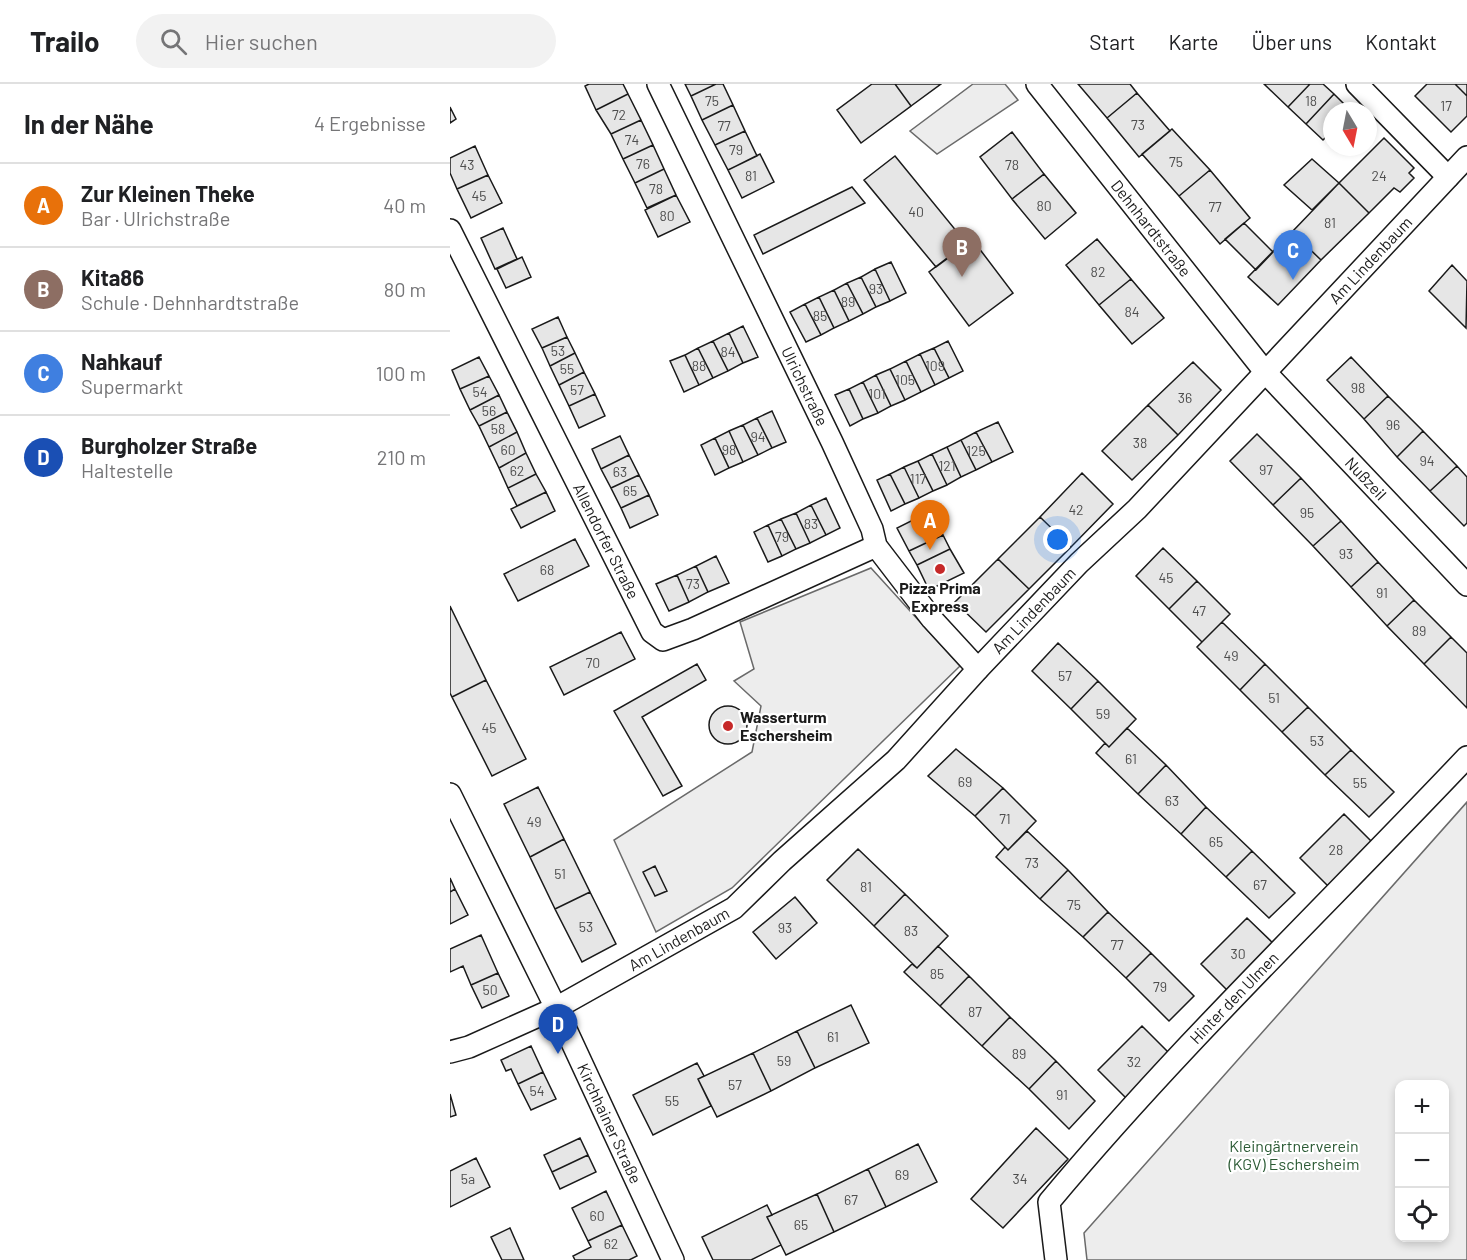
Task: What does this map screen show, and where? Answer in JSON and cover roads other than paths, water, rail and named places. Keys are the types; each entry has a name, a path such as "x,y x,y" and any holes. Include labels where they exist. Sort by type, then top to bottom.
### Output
{"street":[{"name":"Ulrichstraße","path":"658,84 832,442 872,529 876,546 932,619 978,669"},
{"name":"Dehnhardtstraße","path":"1036,84 1266,373"},
{"path":"1357,84 1448,177"},
{"name":"Am Lindenbaum","path":"450,1052 469,1047 556,1008 734,908 782,861 896,759 1079,563 1137,509 1266,373 1467,157"},
{"name":"Allendorfer Straße","path":"450,230 652,632 663,640 693,629 876,546"},
{"name":"Nußzeil","path":"1266,373 1467,585"},
{"name":"Hinter den Ulmen","path":"1056,1260 1049,1202 1084,1160 1186,1050 1467,757"},
{"name":"Kirchhainer Straße","path":"450,794 556,1008 673,1260"}],"place":[{"name":"Kita86","path":"962,277"},
{"name":"Nahkauf","path":"1293,280"},
{"name":"Zur Kleinen Theke","path":"930,550"},
{"name":"Pizza Prima Express","path":"940,569"},
{"name":"Wasserturm Eschersheim","path":"728,726"},
{"name":"Burgholzer Straße","path":"558,1054"}],"park label":[{"name":"Kleingärtnerverein (KGV) Eschersheim","path":"1294,1155"}]}
